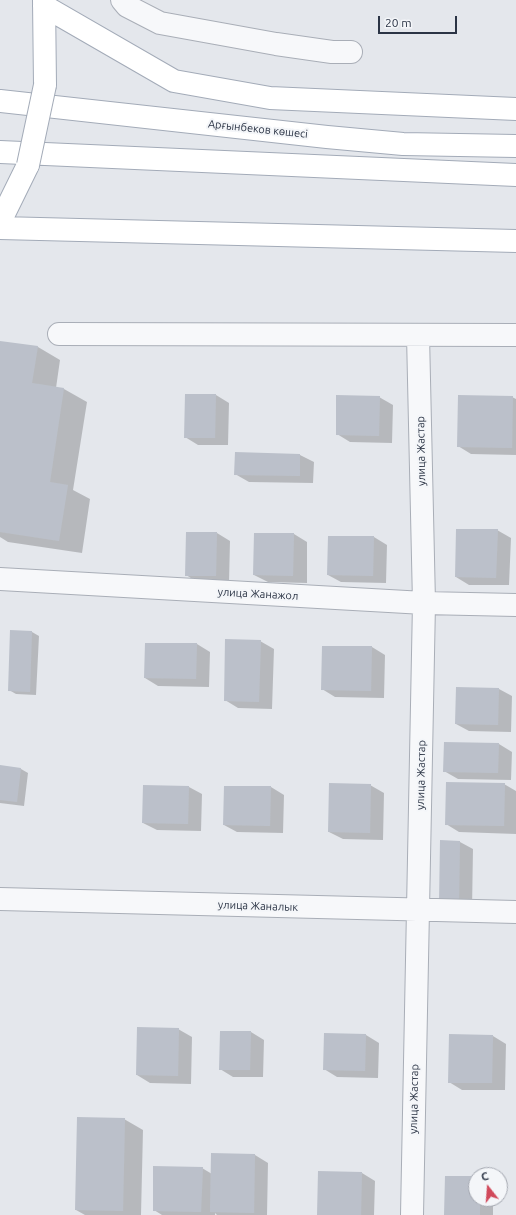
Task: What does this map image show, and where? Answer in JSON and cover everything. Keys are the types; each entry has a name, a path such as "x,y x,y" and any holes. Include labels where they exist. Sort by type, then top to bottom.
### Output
{"main road":[{"path":"0,222 28,165 45,85 44,3"},
{"path":"44,3 174,81 270,98 516,109"},
{"name":"Арғынбеков көшесі","path":"0,101 395,144 516,146"},
{"path":"0,152 516,175"},
{"path":"0,228 516,241"}],"street":[{"path":"122,0 127,6 160,24 276,44 332,52 351,52"},
{"path":"59,334 516,335"},
{"name":"улица Жастар","path":"412,1215 424,603 418,335"},
{"name":"улица Жанажол","path":"0,579 424,603 516,605"},
{"name":"улица Жаналык","path":"0,899 418,911 516,912"}],"building":[{"path":"0,341 38,346 32,383 64,388 50,482 68,485 59,541 0,532"},
{"path":"185,394 216,394 215,438 184,438"},
{"path":"336,395 380,396 379,436 336,435"},
{"path":"458,395 513,396 512,448 457,447"},
{"path":"235,452 300,454 300,476 234,475"},
{"path":"456,529 498,529 496,578 455,577"},
{"path":"186,532 217,532 216,576 185,576"},
{"path":"254,533 294,533 293,576 253,575"},
{"path":"328,536 374,536 373,576 327,575"},
{"path":"10,630 32,631 30,692 8,691"},
{"path":"225,639 261,640 259,702 224,701"},
{"path":"145,643 197,643 196,679 144,678"},
{"path":"322,646 372,646 371,691 321,690"},
{"path":"456,687 499,688 498,725 455,724"},
{"path":"444,742 499,743 498,773 443,772"},
{"path":"0,765 21,768 17,802 0,800"},
{"path":"446,782 505,783 504,826 445,825"},
{"path":"329,783 371,784 370,833 328,832"},
{"path":"143,785 189,786 188,824 142,823"},
{"path":"224,786 271,786 270,826 223,825"},
{"path":"440,840 460,841 459,903 439,903"},
{"path":"137,1027 179,1028 178,1076 136,1075"},
{"path":"220,1031 251,1031 250,1070 219,1070"},
{"path":"324,1033 366,1034 365,1071 323,1070"},
{"path":"449,1034 493,1035 492,1083 448,1083"},
{"path":"77,1117 125,1118 123,1211 75,1210"},
{"path":"211,1153 255,1154 254,1213 210,1212"},
{"path":"153,1166 203,1167 201,1212 153,1211"},
{"path":"318,1171 362,1172 361,1215 317,1215"},
{"path":"445,1176 468,1176 468,1207 480,1207 480,1215 444,1215"}]}
